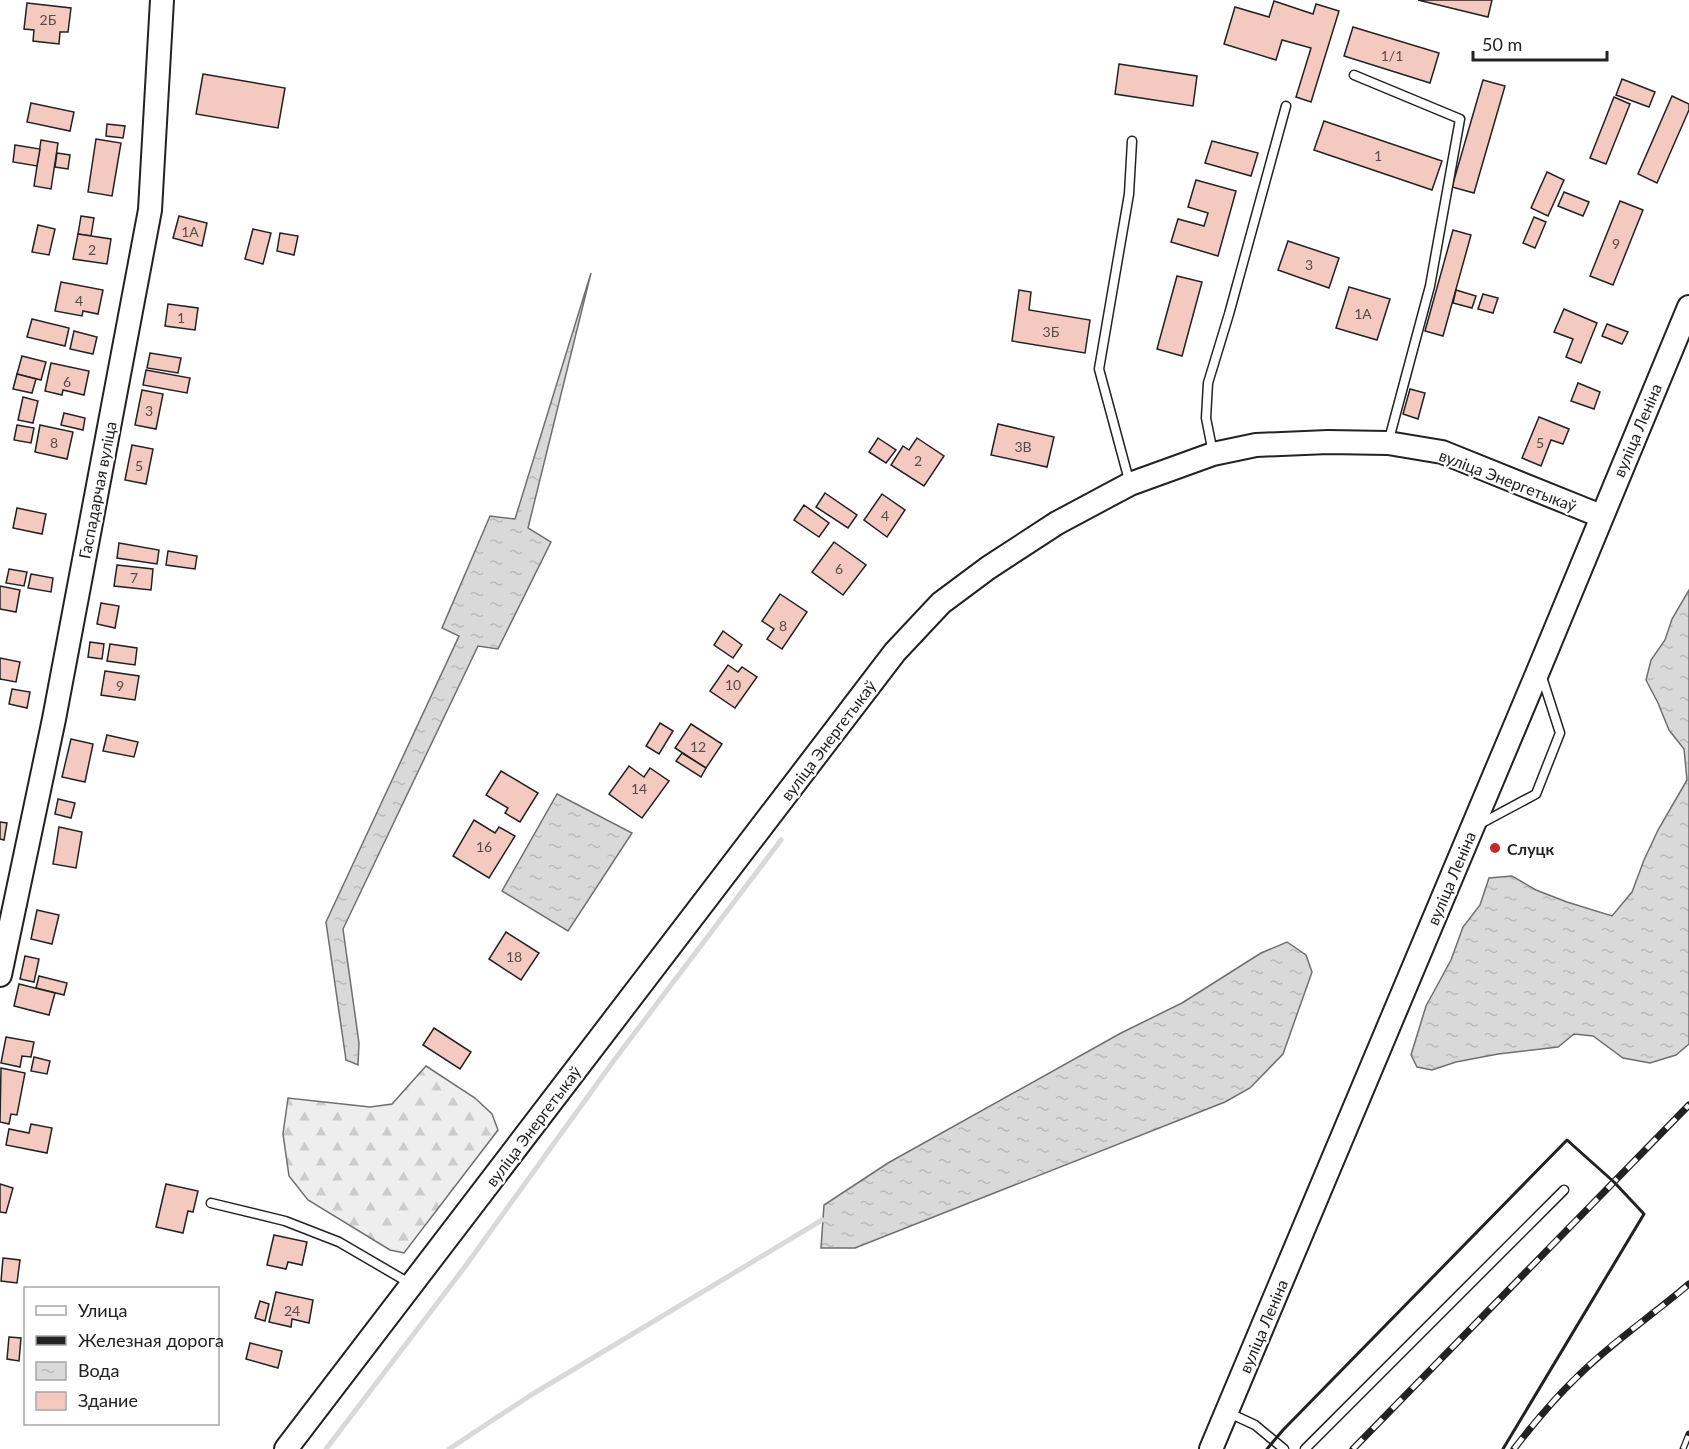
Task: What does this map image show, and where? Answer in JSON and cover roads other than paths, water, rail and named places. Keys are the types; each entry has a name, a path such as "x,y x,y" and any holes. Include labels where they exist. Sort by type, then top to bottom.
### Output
{"street":[{"name":"Гаспадарчая вуліца","path":"0,975 54,719 150,210 162,0"},
{"name":"вуліца Леніна","path":"1211,1449 1689,307"},
{"name":"вуліца Энергетыкаў","path":"286,1449 895,652 941,603 988,568 1057,523 1130,484 1213,454 1256,445 1328,442 1388,443 1442,452 1601,516"}],"lane":[{"path":"1354,75 1461,118 1430,286 1388,443"},
{"path":"1213,454 1206,418 1208,383 1286,106"},
{"path":"1130,484 1099,369 1129,194 1132,141"},
{"path":"1472,828 1536,794 1560,734 1539,669"},
{"path":"1305,1449 1564,1190"},
{"path":"211,1203 285,1221 339,1242 412,1284"},
{"path":"1227,1412 1255,1425 1284,1449"}],"water":[{"path":"591,273 528,528 551,542 498,649 478,646 343,929 359,1043 358,1065 346,1060 326,922 459,636 442,628 490,516 515,519"},
{"path":"1689,590 1689,1044 1676,1055 1650,1063 1623,1058 1593,1036 1574,1034 1558,1047 1498,1054 1456,1062 1432,1070 1417,1067 1411,1055 1426,1006 1451,960 1463,927 1480,905 1489,878 1512,876 1536,890 1612,916 1632,892 1658,830 1687,780 1684,749 1669,730 1646,680 1651,660 1665,640 1672,619"},
{"path":"557,794 632,833 568,931 502,891"},
{"path":"1287,942 1306,955 1312,972 1283,1054 1250,1088 1225,1102 855,1248 821,1248 824,1205 888,1163 1121,1033 1182,1003 1261,953"}],"waterway":[{"path":"326,1449 464,1268 615,1059 781,840"},
{"path":"449,1449 531,1395 822,1220"}],"railway":[{"path":"1353,1449 1689,1105"},
{"path":"1514,1449 1569,1384 1689,1284"},
{"path":"1683,1449 1689,1434"}],"place":[{"name":"Слуцк","path":"1495,848"}]}
